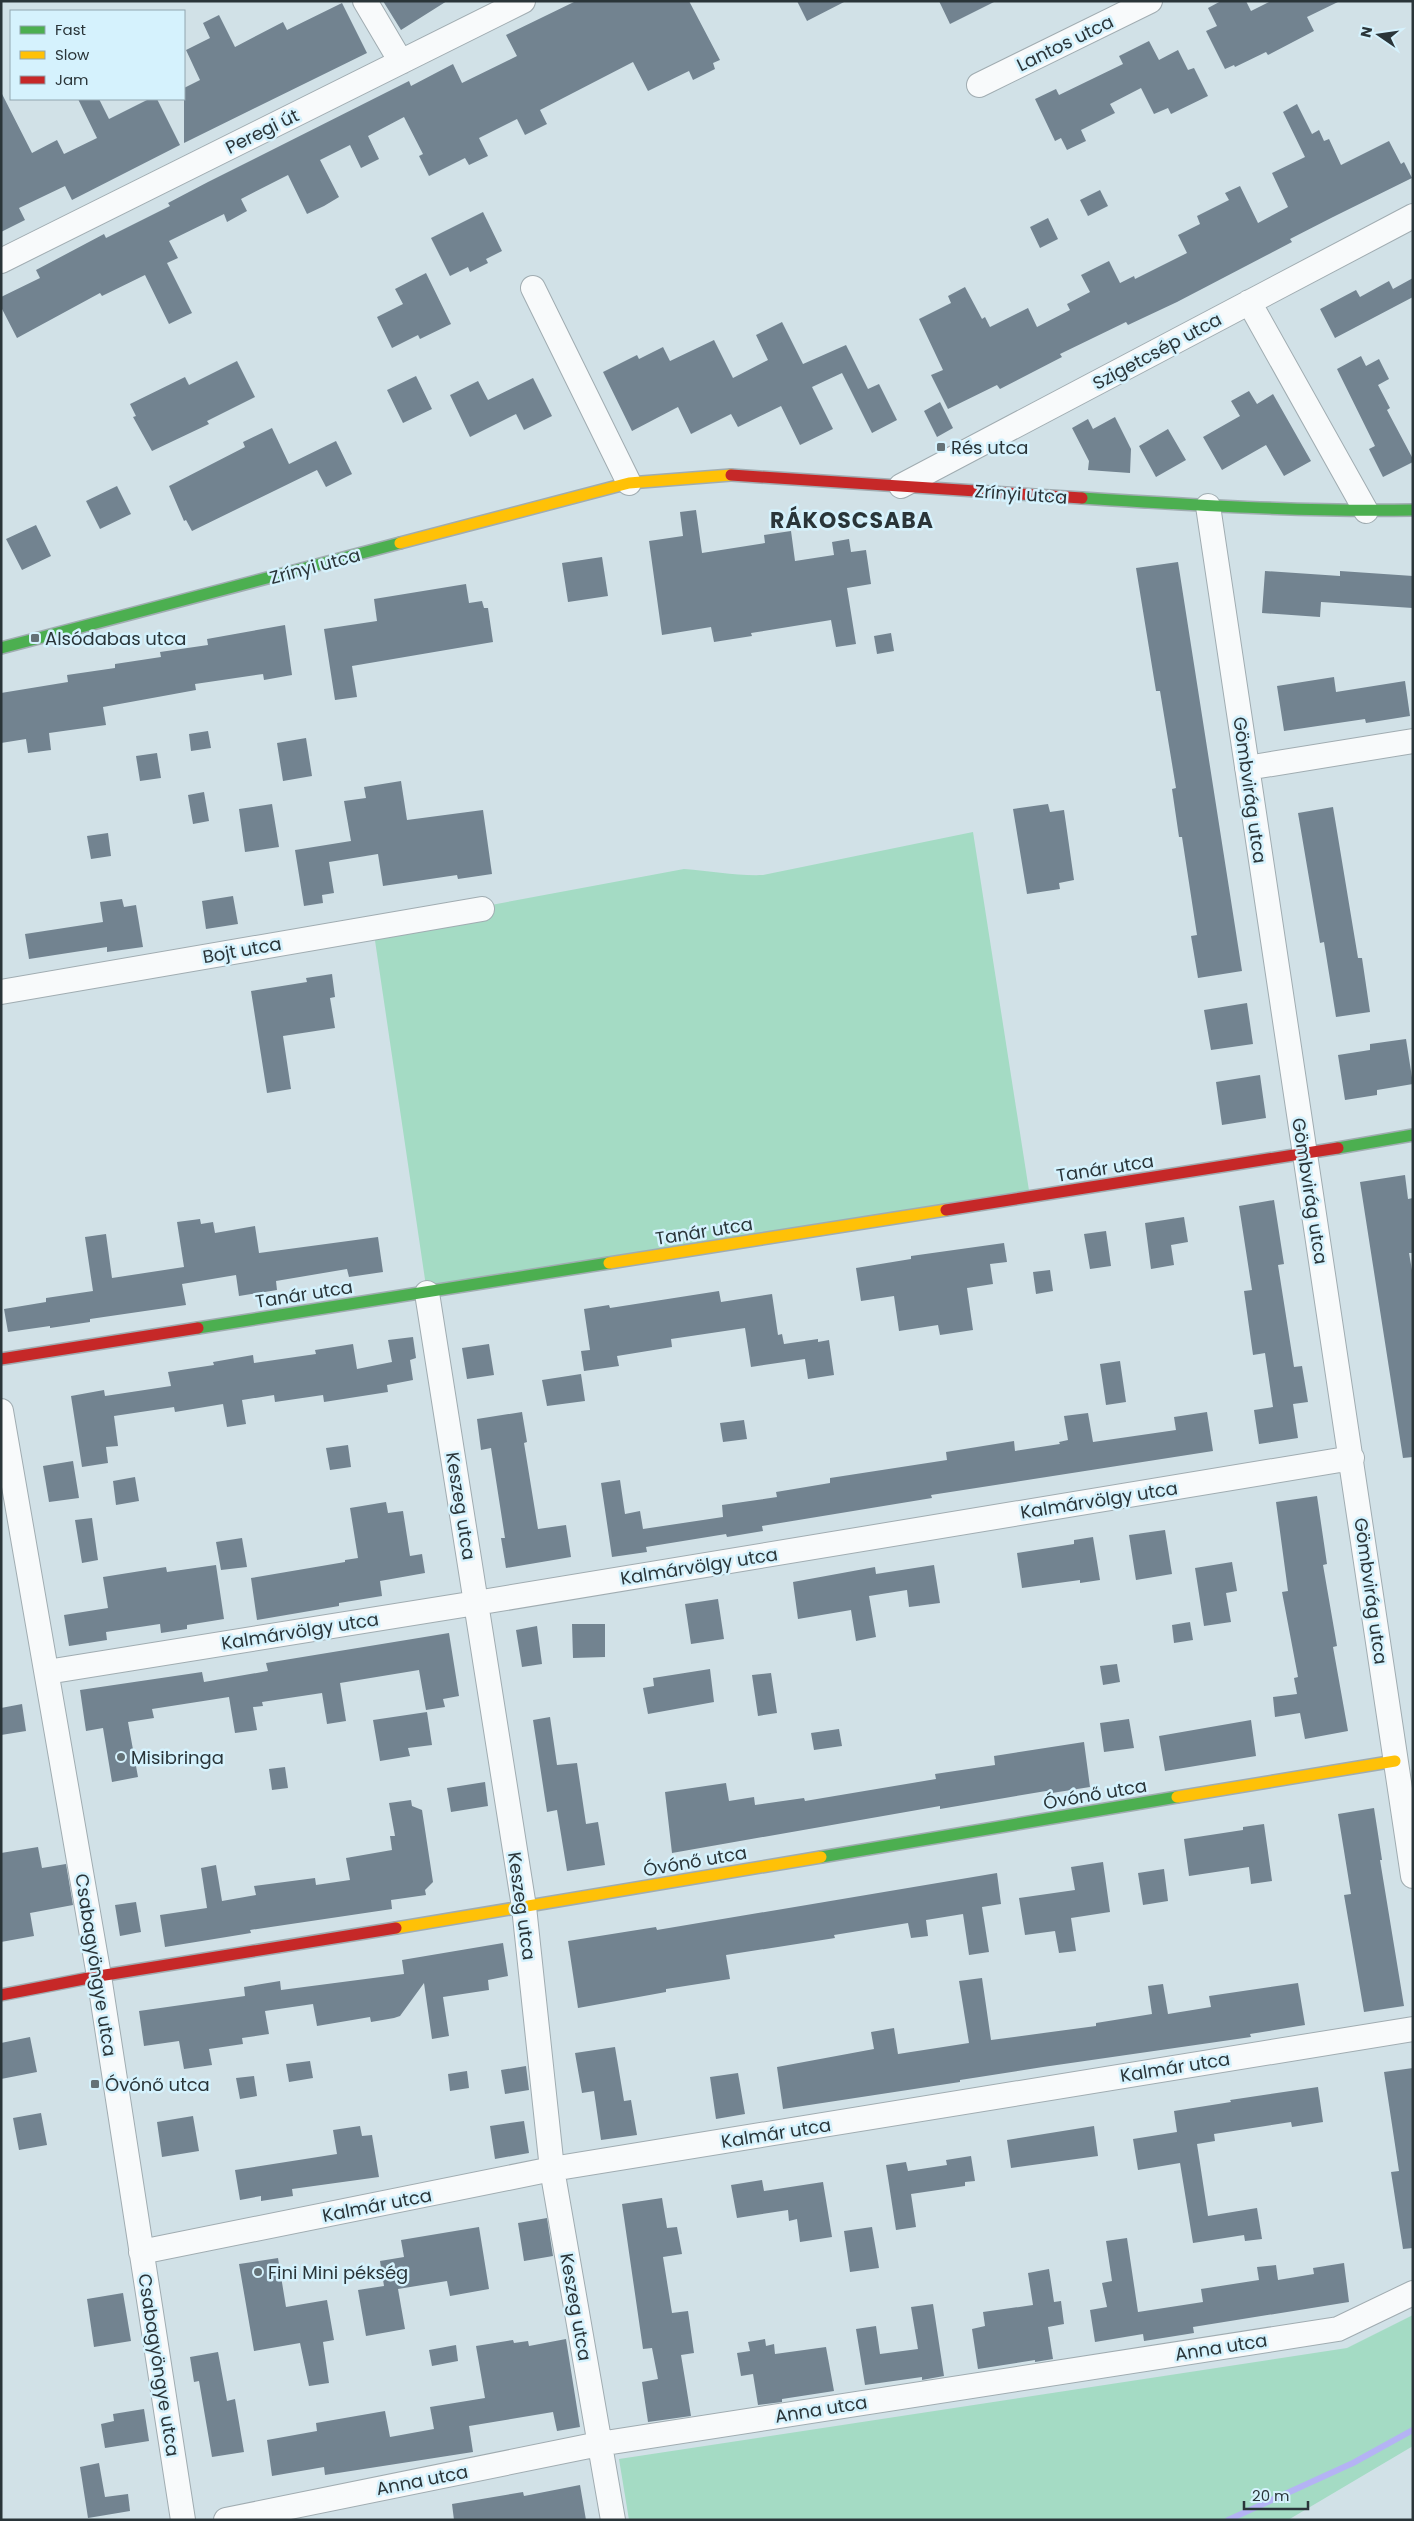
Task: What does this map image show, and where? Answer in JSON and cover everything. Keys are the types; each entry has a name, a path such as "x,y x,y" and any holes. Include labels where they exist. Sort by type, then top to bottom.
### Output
{"street":[{"path":"364,1 400,62"},
{"name":"Peregi út","path":"1,261 523,1"},
{"name":"Lantos utca","path":"979,85 1150,1"},
{"name":"Szigetcsép utca","path":"901,486 1413,216"},
{"path":"533,288 629,483"},
{"path":"1248,302 1366,511"},
{"name":"Zrínyi utca","path":"1,648 629,483 730,475 1208,506 1366,511 1413,510"},
{"name":"Gömbvirág utca","path":"1208,506 1352,1458 1413,1876"},
{"path":"1247,768 1413,741"},
{"name":"Bojt utca","path":"1,992 482,909"},
{"name":"Tanár utca","path":"1,1359 1305,1154 1413,1135"},
{"name":"Keszeg utca","path":"426,1292 524,1907 552,2169 613,2520"},
{"name":"Csabagyöngye utca","path":"1,1411 98,1976 183,2520"},
{"name":"Kalmárvölgy utca","path":"47,1672 1352,1458"},
{"name":"Óvónő utca","path":"1,1995 98,1976 524,1907 1395,1761"},
{"name":"Kalmár utca","path":"141,2252 552,2169 1413,2029"},
{"name":"Anna utca","path":"226,2520 599,2444 1338,2329 1413,2293"}],"green space":[{"path":"973,832 1030,1197 427,1293 373,927 684,869 763,875"},
{"path":"1413,2315 1413,2446 1288,2520 629,2520 619,2459 1347,2348"}],"building":[{"path":"383,1 447,1 401,30"},
{"path":"576,1 689,1 720,60 713,63 715,69 693,80 689,71 648,91 633,62 540,110 547,124 525,135 517,119 479,138 488,156 469,165 465,158 429,176 419,156 423,154 404,117 368,136 379,159 361,168 350,145 320,160 339,197 324,206 307,214 288,175 241,199 247,211 227,222 224,214 169,241 178,258 167,263 192,313 169,324 145,275 102,296 100,293 17,338 1,307 1,297 40,278 36,270 104,234 106,238 170,206 168,203 208,182 409,81 411,86 453,64 462,83 517,56 506,35"},
{"path":"797,1 846,1 807,21"},
{"path":"939,1 996,1 950,24"},
{"path":"1221,1 1246,1 1251,11 1271,1 1340,1 1307,17 1314,31 1268,55 1266,52 1235,67 1234,65 1225,69 1206,31 1217,26 1208,8"},
{"path":"342,3 367,53 184,143 185,88 200,80 186,50 210,38 203,23 219,15 235,47 283,22 287,30"},
{"path":"1149,41 1159,60 1178,50 1188,70 1194,68 1208,96 1171,114 1168,108 1154,114 1141,88 1110,104 1115,113 1081,130 1086,141 1067,150 1061,138 1055,141 1035,99 1056,89 1059,95 1123,64 1119,56"},
{"path":"1,92 32,153 57,140 64,154 97,138 78,100 100,100 109,119 147,100 158,100 180,145 72,200 65,186 19,208 25,220 1,232"},
{"path":"1297,104 1312,134 1319,130 1324,141 1329,139 1341,165 1389,141 1401,164 1404,162 1412,178 1290,239 1292,242 1177,302 1128,325 1126,322 1060,354 1062,357 1000,389 997,385 948,409 931,375 943,370 919,319 951,303 948,296 965,287 982,319 985,317 990,327 1028,308 1037,327 1070,310 1067,304 1090,292 1081,275 1109,261 1120,283 1134,276 1135,279 1187,253 1178,235 1200,224 1197,216 1229,200 1225,193 1240,186 1258,223 1288,207 1272,173 1305,157 1283,112"},
{"path":"1100,190 1108,206 1088,216 1080,200"},
{"path":"483,212 502,251 486,259 488,263 470,272 468,267 450,276 431,238"},
{"path":"1048,218 1058,239 1040,248 1030,227"},
{"path":"426,273 451,324 420,339 418,335 392,348 377,317 403,304 395,289"},
{"path":"1413,278 1413,297 1335,338 1320,309 1356,290 1360,297 1389,281 1393,289"},
{"path":"782,322 803,364 846,345 868,389 879,384 897,420 872,433 842,373 812,387 833,429 800,445 781,406 738,427 731,414 691,434 678,407 632,431 603,372 637,355 639,359 663,347 670,361 714,340 733,378 768,360 756,335"},
{"path":"1361,356 1366,366 1379,359 1389,379 1378,385 1390,408 1387,410 1413,459 1413,462 1383,477 1369,449 1375,446 1337,369"},
{"path":"237,361 255,397 207,421 209,424 152,451 133,417 136,416 130,404 185,377 189,385"},
{"path":"416,376 432,409 403,423 387,390"},
{"path":"533,378 552,416 524,430 516,414 470,437 450,395 478,381 488,400"},
{"path":"1249,391 1257,404 1273,394 1311,461 1284,476 1266,445 1222,470 1203,437 1240,416 1231,401"},
{"path":"940,402 953,428 937,437 924,411"},
{"path":"1115,417 1131,449 1130,473 1088,470 1089,461 1072,428 1088,419 1093,429"},
{"path":"272,428 289,464 336,441 352,474 326,487 317,470 192,531 186,520 184,521 169,486 245,447 243,442"},
{"path":"1168,429 1186,460 1156,477 1139,446"},
{"path":"117,486 131,514 100,529 86,501"},
{"path":"696,510 702,553 765,543 764,535 791,531 795,561 834,555 832,542 849,539 851,552 866,550 871,584 847,588 856,644 836,647 831,620 751,633 752,636 714,642 711,627 662,635 649,541 683,536 680,512"},
{"path":"36,525 51,556 22,570 6,539"},
{"path":"602,557 608,596 568,602 562,563"},
{"path":"1178,562 1242,971 1198,978 1191,936 1197,935 1182,837 1179,837 1172,789 1176,788 1160,691 1156,691 1136,568"},
{"path":"1265,571 1340,576 1340,571 1413,576 1413,608 1321,602 1320,617 1262,613"},
{"path":"466,584 469,603 482,601 484,608 488,608 493,642 352,666 357,697 335,700 324,629 377,621 374,599"},
{"path":"285,625 292,675 264,680 263,674 195,684 196,690 103,707 106,725 49,733 51,750 28,753 26,739 1,743 1,693 68,682 67,675 115,668 115,664 161,657 160,652 208,645 207,639"},
{"path":"891,633 894,651 877,654 874,636"},
{"path":"1334,677 1336,692 1405,681 1410,716 1366,723 1365,719 1284,731 1277,686"},
{"path":"208,731 211,748 191,751 189,734"},
{"path":"306,738 312,776 283,781 277,743"},
{"path":"157,753 161,778 140,781 136,756"},
{"path":"401,781 407,820 483,810 492,874 458,879 457,875 383,886 378,854 329,862 334,893 322,895 323,903 304,906 295,850 351,841 344,801 366,798 364,787"},
{"path":"204,792 209,821 193,824 188,795"},
{"path":"272,804 279,847 245,852 239,809"},
{"path":"1048,804 1050,812 1064,810 1074,880 1059,883 1060,889 1027,894 1013,809"},
{"path":"1333,807 1358,958 1362,958 1370,1012 1336,1017 1324,942 1320,943 1298,813"},
{"path":"108,833 111,856 91,859 87,836"},
{"path":"233,896 238,924 206,929 202,901"},
{"path":"122,899 124,907 136,905 143,947 107,952 107,947 29,959 25,934 103,922 100,902"},
{"path":"332,974 335,997 330,998 335,1028 283,1036 291,1089 267,1093 251,991 307,982 306,978"},
{"path":"1247,1003 1253,1044 1211,1050 1204,1010"},
{"path":"1406,1039 1413,1084 1377,1090 1377,1095 1345,1100 1338,1055 1370,1050 1370,1044"},
{"path":"1260,1075 1266,1118 1222,1125 1216,1082"},
{"path":"1405,1175 1408,1199 1413,1198 1413,1253 1409,1253 1413,1276 1413,1457 1403,1458 1360,1182"},
{"path":"1274,1200 1284,1264 1278,1265 1294,1367 1302,1366 1308,1402 1293,1404 1298,1438 1259,1444 1254,1410 1273,1407 1265,1353 1253,1355 1244,1291 1252,1290 1239,1206"},
{"path":"1184,1217 1188,1242 1171,1245 1174,1265 1151,1269 1145,1223"},
{"path":"200,1219 201,1224 213,1222 215,1233 255,1226 259,1253 378,1237 383,1272 349,1277 347,1269 276,1281 277,1290 239,1296 236,1275 182,1284 186,1305 90,1319 90,1322 8,1332 4,1309 46,1302 46,1298 93,1291 85,1237 106,1234 112,1278 184,1267 177,1222"},
{"path":"1106,1231 1111,1266 1090,1269 1084,1234"},
{"path":"1004,1243 1007,1262 990,1264 993,1284 967,1288 973,1330 940,1335 938,1325 899,1331 894,1296 861,1301 856,1268 911,1259 911,1256"},
{"path":"1050,1270 1053,1291 1036,1294 1033,1272"},
{"path":"719,1291 721,1302 772,1294 778,1335 782,1334 784,1344 818,1339 818,1342 829,1340 834,1375 808,1379 805,1359 751,1367 745,1328 671,1339 672,1347 617,1356 619,1366 584,1371 581,1351 590,1350 584,1309 609,1305 610,1308"},
{"path":"413,1337 416,1358 410,1360 413,1380 387,1385 388,1392 324,1402 323,1395 275,1402 274,1395 242,1400 246,1424 227,1427 223,1404 175,1412 174,1407 114,1416 118,1446 106,1447 108,1463 82,1467 71,1396 104,1390 105,1396 171,1386 168,1372 214,1365 213,1362 253,1355 254,1363 316,1354 315,1350 353,1344 357,1369 392,1362 388,1340"},
{"path":"489,1344 494,1375 467,1379 462,1348"},
{"path":"1120,1361 1126,1402 1106,1405 1100,1364"},
{"path":"581,1374 585,1401 547,1406 542,1380"},
{"path":"522,1412 527,1442 524,1443 538,1529 566,1525 571,1557 506,1568 501,1538 505,1538 491,1448 481,1450 477,1419"},
{"path":"1207,1412 1213,1451 931,1495 932,1498 762,1526 763,1531 727,1537 726,1534 646,1547 647,1552 612,1557 601,1483 620,1480 625,1514 640,1511 643,1529 723,1517 722,1505 777,1497 776,1492 830,1483 830,1478 947,1460 946,1452 1014,1441 1015,1451 1060,1444 1059,1442 1068,1440 1064,1416 1088,1413 1093,1442 1176,1430 1174,1417"},
{"path":"744,1420 747,1439 723,1442 720,1423"},
{"path":"348,1445 351,1467 330,1470 326,1448"},
{"path":"73,1461 79,1498 49,1502 43,1466"},
{"path":"135,1477 139,1501 116,1505 113,1481"},
{"path":"1317,1496 1327,1564 1323,1565 1337,1646 1333,1647 1348,1731 1305,1739 1300,1713 1275,1717 1273,1697 1297,1694 1294,1678 1298,1677 1282,1592 1288,1591 1276,1502"},
{"path":"386,1502 388,1513 403,1511 410,1556 422,1554 425,1573 380,1581 382,1596 339,1603 339,1606 257,1620 251,1578 345,1562 345,1560 358,1558 350,1508"},
{"path":"92,1518 98,1560 82,1563 75,1520"},
{"path":"1165,1530 1172,1574 1136,1580 1129,1535"},
{"path":"1093,1537 1100,1580 1080,1583 1080,1580 1022,1588 1017,1553 1074,1544 1074,1540"},
{"path":"242,1538 247,1567 221,1570 216,1542"},
{"path":"1232,1562 1237,1591 1226,1593 1231,1622 1204,1626 1195,1568"},
{"path":"216,1565 224,1619 187,1625 187,1629 161,1633 160,1624 106,1632 107,1640 69,1646 64,1615 108,1608 103,1577 166,1567 167,1572"},
{"path":"934,1565 940,1603 909,1607 907,1590 869,1596 876,1637 856,1641 851,1610 798,1619 793,1582 875,1567 876,1574"},
{"path":"718,1599 724,1639 691,1644 685,1604"},
{"path":"1190,1622 1193,1640 1174,1643 1172,1625"},
{"path":"572,1624 605,1624 605,1657 573,1658"},
{"path":"537,1626 542,1664 522,1667 516,1630"},
{"path":"449,1633 459,1696 443,1699 445,1707 426,1710 419,1670 340,1683 346,1721 327,1724 322,1693 262,1702 263,1706 253,1707 257,1730 235,1733 229,1697 152,1709 154,1718 128,1722 138,1777 112,1782 103,1728 86,1731 80,1690 202,1672 204,1682 268,1671 266,1663"},
{"path":"1117,1664 1120,1682 1103,1685 1100,1666"},
{"path":"710,1669 714,1702 648,1714 643,1688 654,1686 653,1678"},
{"path":"771,1673 777,1713 758,1716 752,1675"},
{"path":"22,1704 26,1731 1,1735 1,1708"},
{"path":"427,1712 432,1745 408,1748 410,1756 380,1761 373,1720"},
{"path":"550,1717 557,1765 577,1763 586,1824 598,1822 605,1865 567,1871 557,1810 547,1812 533,1720"},
{"path":"1129,1719 1134,1748 1104,1752 1100,1723"},
{"path":"1251,1720 1256,1756 1165,1771 1159,1736"},
{"path":"839,1729 842,1746 814,1750 811,1733"},
{"path":"1084,1742 1090,1787 1052,1793 1052,1790 940,1809 940,1806 672,1853 665,1792 726,1783 729,1801 754,1797 755,1805 804,1798 805,1801 936,1779 935,1774 995,1765 994,1756"},
{"path":"285,1767 288,1788 272,1790 269,1769"},
{"path":"485,1782 488,1806 451,1812 447,1788"},
{"path":"411,1800 412,1806 422,1810 433,1882 425,1890 426,1895 391,1900 392,1909 250,1930 251,1933 165,1947 160,1915 207,1908 201,1868 216,1865 222,1901 256,1895 254,1886 315,1878 316,1885 350,1880 346,1858 392,1850 390,1836 395,1836 389,1803"},
{"path":"1374,1808 1382,1860 1380,1860 1404,2006 1364,2012 1344,1895 1351,1894 1338,1814"},
{"path":"1264,1824 1272,1881 1251,1884 1249,1867 1189,1876 1184,1839 1243,1830 1243,1827"},
{"path":"38,1847 42,1868 66,1864 73,1905 30,1913 34,1936 1,1942 1,1853"},
{"path":"1103,1862 1110,1912 1071,1918 1076,1951 1059,1953 1055,1931 1025,1935 1019,1898 1075,1890 1071,1867"},
{"path":"1164,1869 1168,1901 1143,1905 1138,1873"},
{"path":"997,1873 1001,1904 982,1907 989,1952 969,1955 963,1914 926,1920 928,1936 911,1938 908,1923 834,1935 835,1938 726,1955 730,1979 666,1989 666,1992 578,2008 568,1941 656,1927 657,1930"},
{"path":"136,1902 141,1932 120,1936 115,1905"},
{"path":"503,1943 508,1976 488,1980 489,1990 443,1997 449,2036 432,2039 424,1983 400,2016 394,2018 371,2022 370,2017 317,2026 313,2004 265,2011 269,2034 242,2038 243,2044 209,2049 212,2065 184,2069 179,2041 144,2046 139,2011 245,1996 244,1987 280,1981 281,1990 404,1974 402,1960"},
{"path":"982,1978 991,2040 1096,2026 1096,2023 1152,2014 1148,1986 1163,1984 1168,2014 1211,2007 1209,1996 1298,1983 1305,2025 1250,2034 1251,2037 1043,2067 960,2080 960,2082 783,2109 777,2067 874,2049 871,2032 894,2028 898,2054 969,2043 959,1981"},
{"path":"30,2037 37,2072 1,2079 1,2043"},
{"path":"615,2047 624,2101 631,2100 637,2135 601,2140 594,2091 582,2093 575,2053"},
{"path":"310,2061 313,2078 289,2082 286,2064"},
{"path":"526,2066 529,2090 505,2094 501,2070"},
{"path":"1413,2068 1413,2248 1403,2249 1391,2172 1399,2171 1384,2072"},
{"path":"467,2071 469,2088 450,2091 448,2074"},
{"path":"738,2073 745,2114 716,2119 710,2077"},
{"path":"254,2076 257,2096 240,2099 236,2078"},
{"path":"1318,2087 1323,2122 1292,2127 1291,2122 1214,2134 1215,2141 1197,2144 1208,2216 1257,2208 1262,2239 1245,2241 1244,2235 1193,2243 1180,2163 1138,2170 1133,2139 1177,2132 1174,2111 1231,2102 1230,2100"},
{"path":"41,2113 47,2145 19,2150 13,2118"},
{"path":"193,2116 199,2151 162,2157 157,2122"},
{"path":"524,2121 529,2153 495,2159 490,2126"},
{"path":"360,2126 362,2136 372,2135 379,2177 292,2189 293,2196 261,2201 261,2196 240,2200 235,2170 337,2154 333,2130"},
{"path":"1094,2126 1098,2156 1011,2168 1007,2140"},
{"path":"971,2156 975,2181 965,2182 965,2186 911,2194 916,2227 896,2230 886,2165 906,2162 908,2171 947,2165 946,2160"},
{"path":"762,2180 764,2191 823,2182 832,2237 800,2242 797,2219 789,2221 788,2210 737,2218 731,2185"},
{"path":"662,2198 667,2228 677,2227 682,2254 663,2257 672,2313 688,2311 694,2353 681,2355 691,2416 648,2422 642,2382 658,2379 652,2348 643,2349 622,2204"},
{"path":"547,2218 553,2256 524,2261 518,2223"},
{"path":"479,2227 489,2289 450,2296 447,2281 398,2289 405,2329 366,2336 358,2290 384,2286 380,2261 404,2257 401,2240"},
{"path":"872,2227 879,2268 850,2272 844,2231"},
{"path":"1127,2238 1138,2312 1203,2302 1201,2289 1259,2280 1257,2267 1276,2265 1278,2280 1314,2274 1313,2268 1344,2263 1349,2302 1193,2327 1194,2333 1144,2341 1143,2334 1095,2342 1090,2310 1107,2307 1102,2283 1112,2281 1106,2241"},
{"path":"278,2258 286,2307 327,2300 334,2340 323,2342 329,2383 309,2386 300,2343 254,2351 239,2264"},
{"path":"1049,2269 1054,2302 1061,2301 1064,2324 1048,2327 1053,2359 978,2369 972,2329 985,2326 983,2312 1033,2305 1028,2273"},
{"path":"123,2293 131,2341 94,2347 87,2299"},
{"path":"933,2304 944,2376 865,2385 856,2329 876,2326 880,2354 918,2349 911,2307"},
{"path":"566,2339 580,2427 557,2431 553,2412 469,2426 473,2452 325,2475 324,2467 272,2476 267,2440 317,2431 316,2423 385,2411 390,2437 434,2429 430,2407 485,2398 476,2346 513,2340 514,2343 528,2341 529,2346"},
{"path":"765,2339 766,2346 774,2344 775,2354 826,2347 834,2391 782,2399 782,2402 758,2405 753,2374 741,2376 737,2353 750,2351 748,2342"},
{"path":"456,2345 458,2361 432,2366 429,2350"},
{"path":"218,2352 227,2401 235,2399 244,2452 212,2457 199,2381 194,2382 190,2357"},
{"path":"144,2409 149,2441 105,2448 101,2424 114,2421 113,2414"},
{"path":"99,2463 105,2497 128,2494 130,2511 88,2518 80,2467"},
{"path":"580,2485 586,2520 454,2520 452,2504 523,2492 524,2496"}],"waterway":[{"path":"1228,2520 1353,2463 1413,2430"}],"traffic: fast":[{"path":"1082,498 1289,509 1413,510"},
{"path":"1,648 400,543"},
{"path":"1338,1148 1413,1135"},
{"path":"198,1328 609,1263"},
{"path":"821,1857 1177,1797"}],"traffic: slow":[{"path":"400,543 629,483 731,475"},
{"path":"609,1263 946,1210"},
{"path":"1177,1797 1395,1761"},
{"path":"396,1928 821,1857"}],"traffic: jam":[{"path":"731,475 1082,498"},
{"path":"946,1210 1338,1148"},
{"path":"1,1359 198,1328"},
{"path":"1,1995 99,1976 396,1928"}],"place":[{"name":"Rés utca","path":"941,447"},
{"name":"Alsódabas utca","path":"35,638"},
{"name":"Misibringa","path":"121,1757"},
{"name":"Óvónő utca","path":"95,2084"},
{"name":"Fini Mini pékség","path":"258,2272"}],"district":[{"name":"RÁKOSCSABA","path":"852,520"}]}
